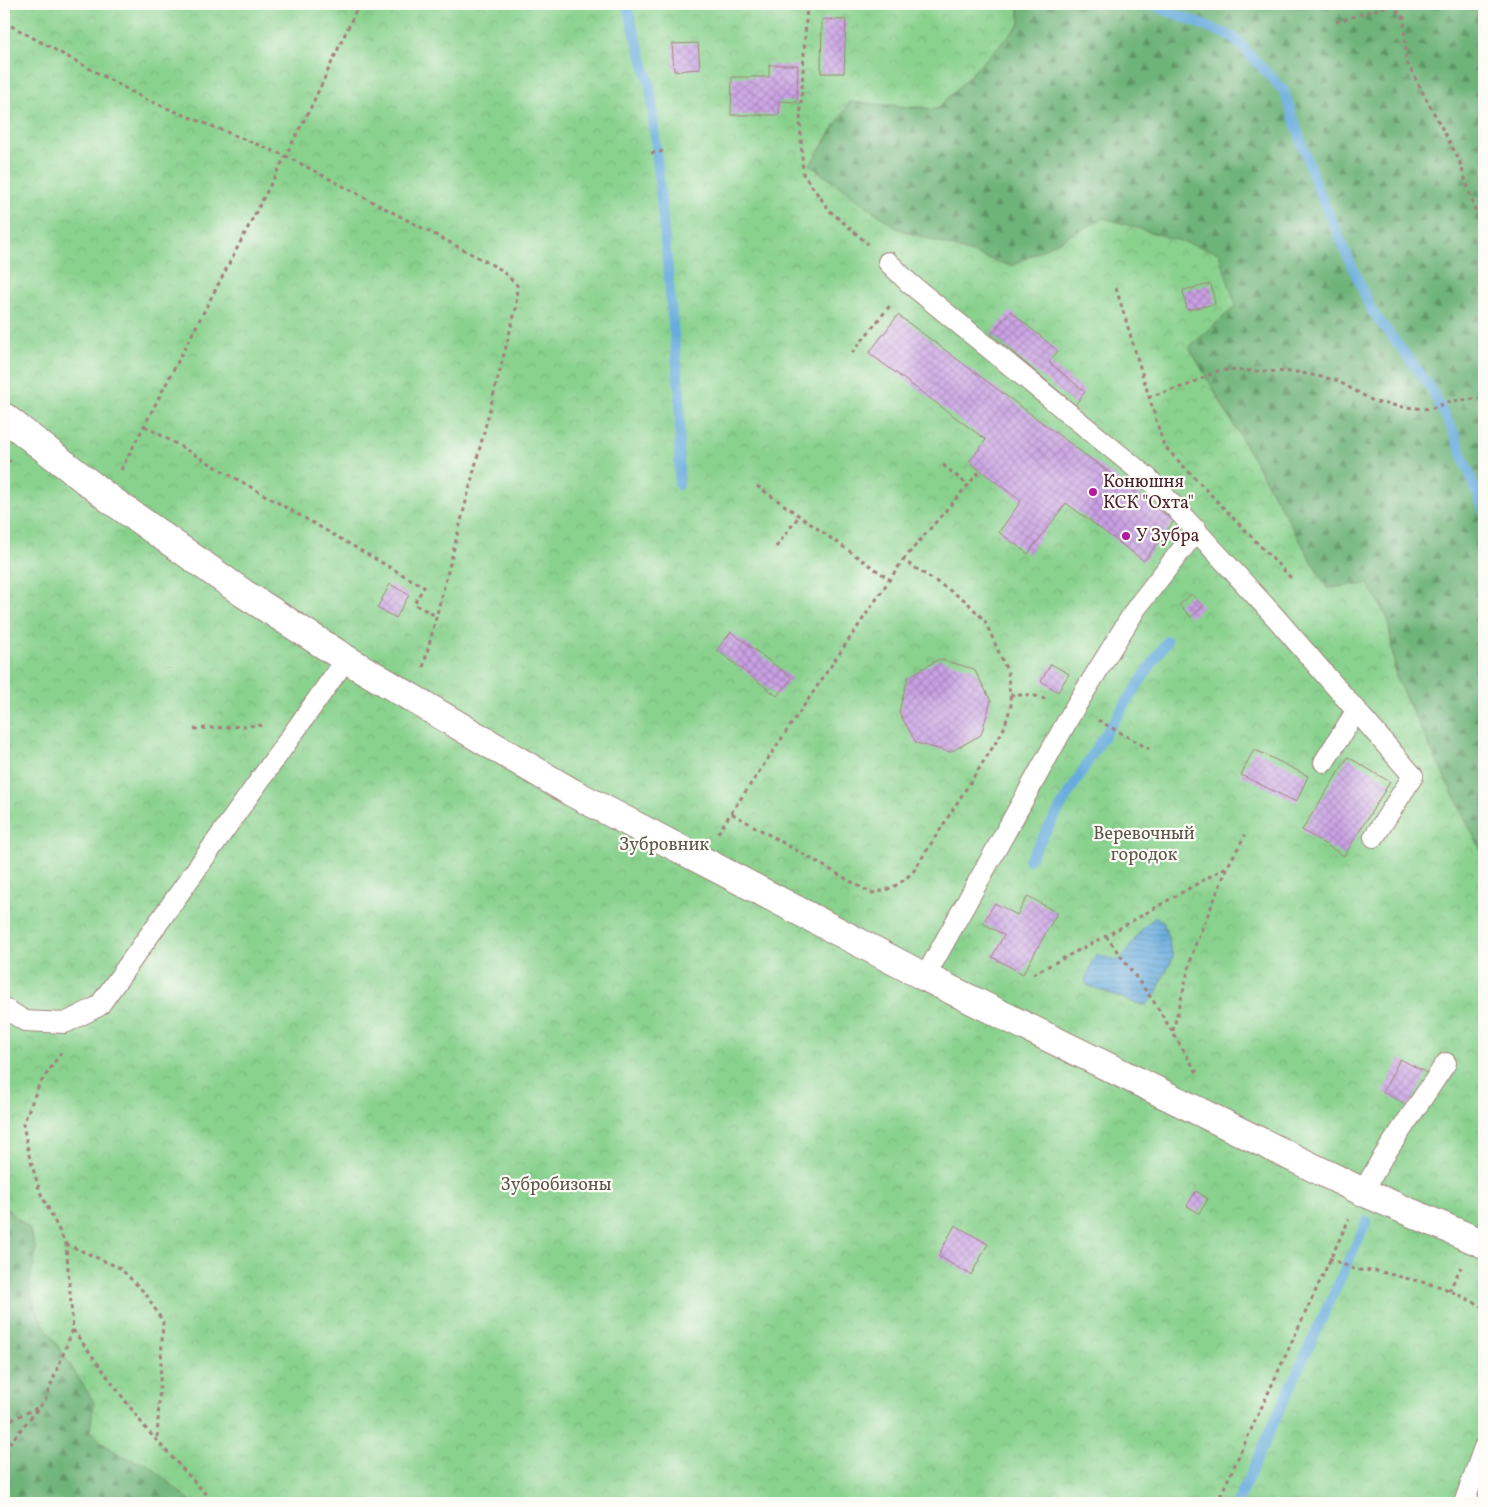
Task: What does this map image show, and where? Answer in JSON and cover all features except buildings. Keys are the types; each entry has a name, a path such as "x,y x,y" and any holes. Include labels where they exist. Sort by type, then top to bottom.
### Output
{"street":[{"path":"4,417 107,497 243,594 346,659 571,792 701,862 925,977 1363,1192 1484,1244"}],"lane":[{"path":"888,262 908,282 1148,478 1197,530 1413,776 1374,837"},
{"path":"925,977 1075,707 1137,607 1197,530"},
{"path":"4,1008 25,1021 65,1023 99,1006 346,659"},
{"path":"1324,762 1357,710"},
{"path":"1363,1192 1381,1160 1446,1063"},
{"path":"1464,1503 1484,1447"}],"path":[{"path":"107,497 286,156 359,4"},
{"path":"807,4 800,121 803,174 830,211 888,262"},
{"path":"1336,22 1391,4 1404,18 1406,62 1459,160 1480,225 1484,231"},
{"path":"4,22 147,100 286,156 500,269 517,285 516,308 415,700"},
{"path":"651,153 665,151"},
{"path":"852,353 908,282"},
{"path":"1116,288 1164,446 1291,578"},
{"path":"1148,397 1188,385 1220,370 1297,372 1336,380 1375,402 1403,408 1430,409 1451,401 1484,398"},
{"path":"144,426 424,587 414,604 436,616"},
{"path":"943,465 968,485"},
{"path":"701,862 730,813 903,560 980,471"},
{"path":"757,486 890,580"},
{"path":"776,547 799,516"},
{"path":"730,813 871,893 885,891 900,884 913,872 1003,731 1011,706 1008,673 985,621 966,601 903,560"},
{"path":"1100,721 1149,749"},
{"path":"194,729 300,722"},
{"path":"1172,1031 1194,948 1228,866 1245,835"},
{"path":"1033,974 1106,936 1228,866"},
{"path":"1106,936 1154,1002 1198,1072 1207,1116"},
{"path":"4,1450 45,1400 73,1329 66,1244 40,1192 29,1155 23,1124 39,1085 65,1048"},
{"path":"1216,1503 1329,1258 1363,1192"},
{"path":"66,1244 120,1268 146,1294 163,1322 157,1441"},
{"path":"1329,1258 1356,1270 1377,1271 1410,1278 1449,1291 1484,1307"},
{"path":"1449,1291 1461,1268"},
{"path":"73,1329 157,1441 214,1503"},
{"path":"4,1423 38,1408"}],"green space":[{"name":"Зубровник","path":"4,4 1018,4 1020,24 937,109 850,102 810,165 898,229 1011,266 1104,218 1219,253 1236,306 1189,347 1327,588 1368,584 1388,619 1396,678 1484,857 1484,1503 192,1503 149,1465 124,1457 106,1446 90,1431 94,1402 40,1318 29,1288 36,1250 29,1228 4,1206"},
{"path":"1018,4 1484,4 1484,857 1396,678 1388,619 1368,584 1327,588 1189,347 1236,306 1104,218 1011,266 898,229 810,165 850,102 937,109 1020,24"},
{"path":"4,1206 29,1228 36,1250 30,1288 40,1318 94,1402 90,1431 124,1457 149,1464 192,1503 4,1503"}],"water":[{"path":"1156,917 1163,921 1173,957 1154,997 1146,1005 1135,1003 1087,985 1085,980 1096,954 1118,961 1143,928"}],"waterway":[{"path":"626,4 650,85 680,397 679,485"},
{"path":"1150,4 1233,37 1284,91 1318,190 1372,311 1429,385 1454,433 1484,512"},
{"path":"1029,860 1098,745 1167,641"},
{"path":"1237,1503 1367,1221"}],"place":[{"name":"Конюшня КСК \"Охта\"","path":"1093,492"},
{"name":"У Зубра","path":"1126,536"}],"park label":[{"name":"Веревочный городок","path":"1144,844"},
{"name":"Зубробизоны","path":"556,1185"}]}
